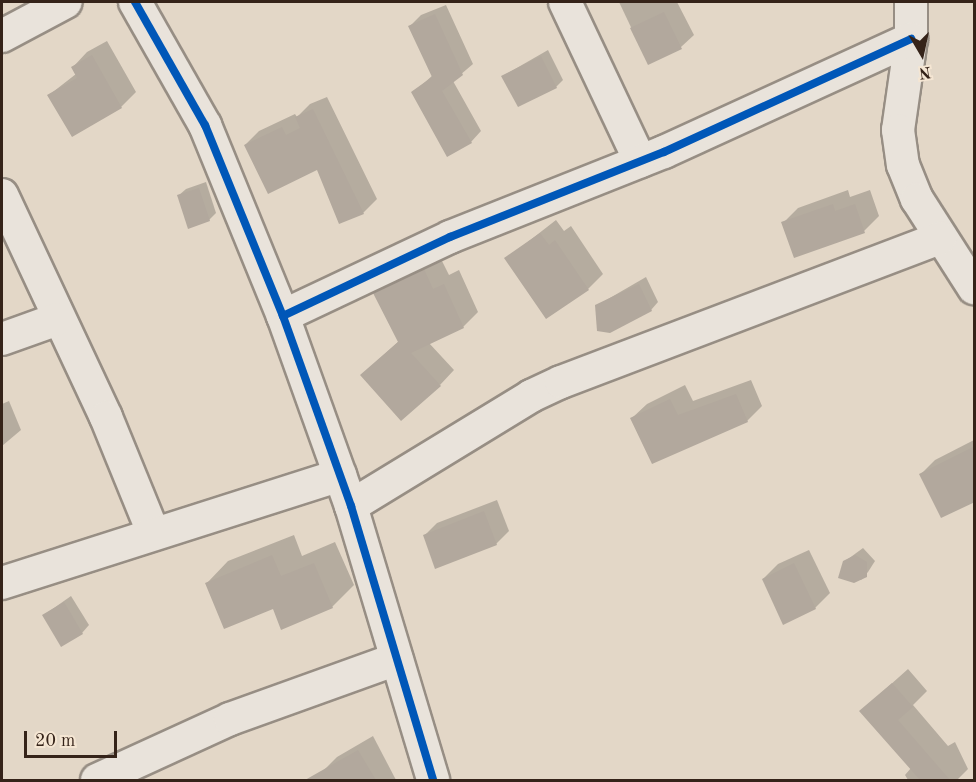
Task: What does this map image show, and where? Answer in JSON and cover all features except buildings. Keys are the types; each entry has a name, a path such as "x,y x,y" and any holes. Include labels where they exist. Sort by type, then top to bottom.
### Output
{"street":[{"path":"2,36 66,2"},
{"path":"135,2 205,125 283,316 351,506 433,780"},
{"path":"565,2 640,161"},
{"path":"911,2 911,39 898,130 903,165 941,238 975,288"},
{"path":"283,316 450,237 640,161 911,39"},
{"path":"2,195 58,319 106,417 153,532"},
{"path":"351,506 531,396 561,382 941,238"},
{"path":"2,339 58,319"},
{"path":"2,583 153,532 340,474"},
{"path":"98,780 230,719 397,659"}],"cycle path":[{"path":"135,2 205,125 283,316 351,506 433,780"},
{"path":"283,316 450,237 664,152 911,39"}]}
